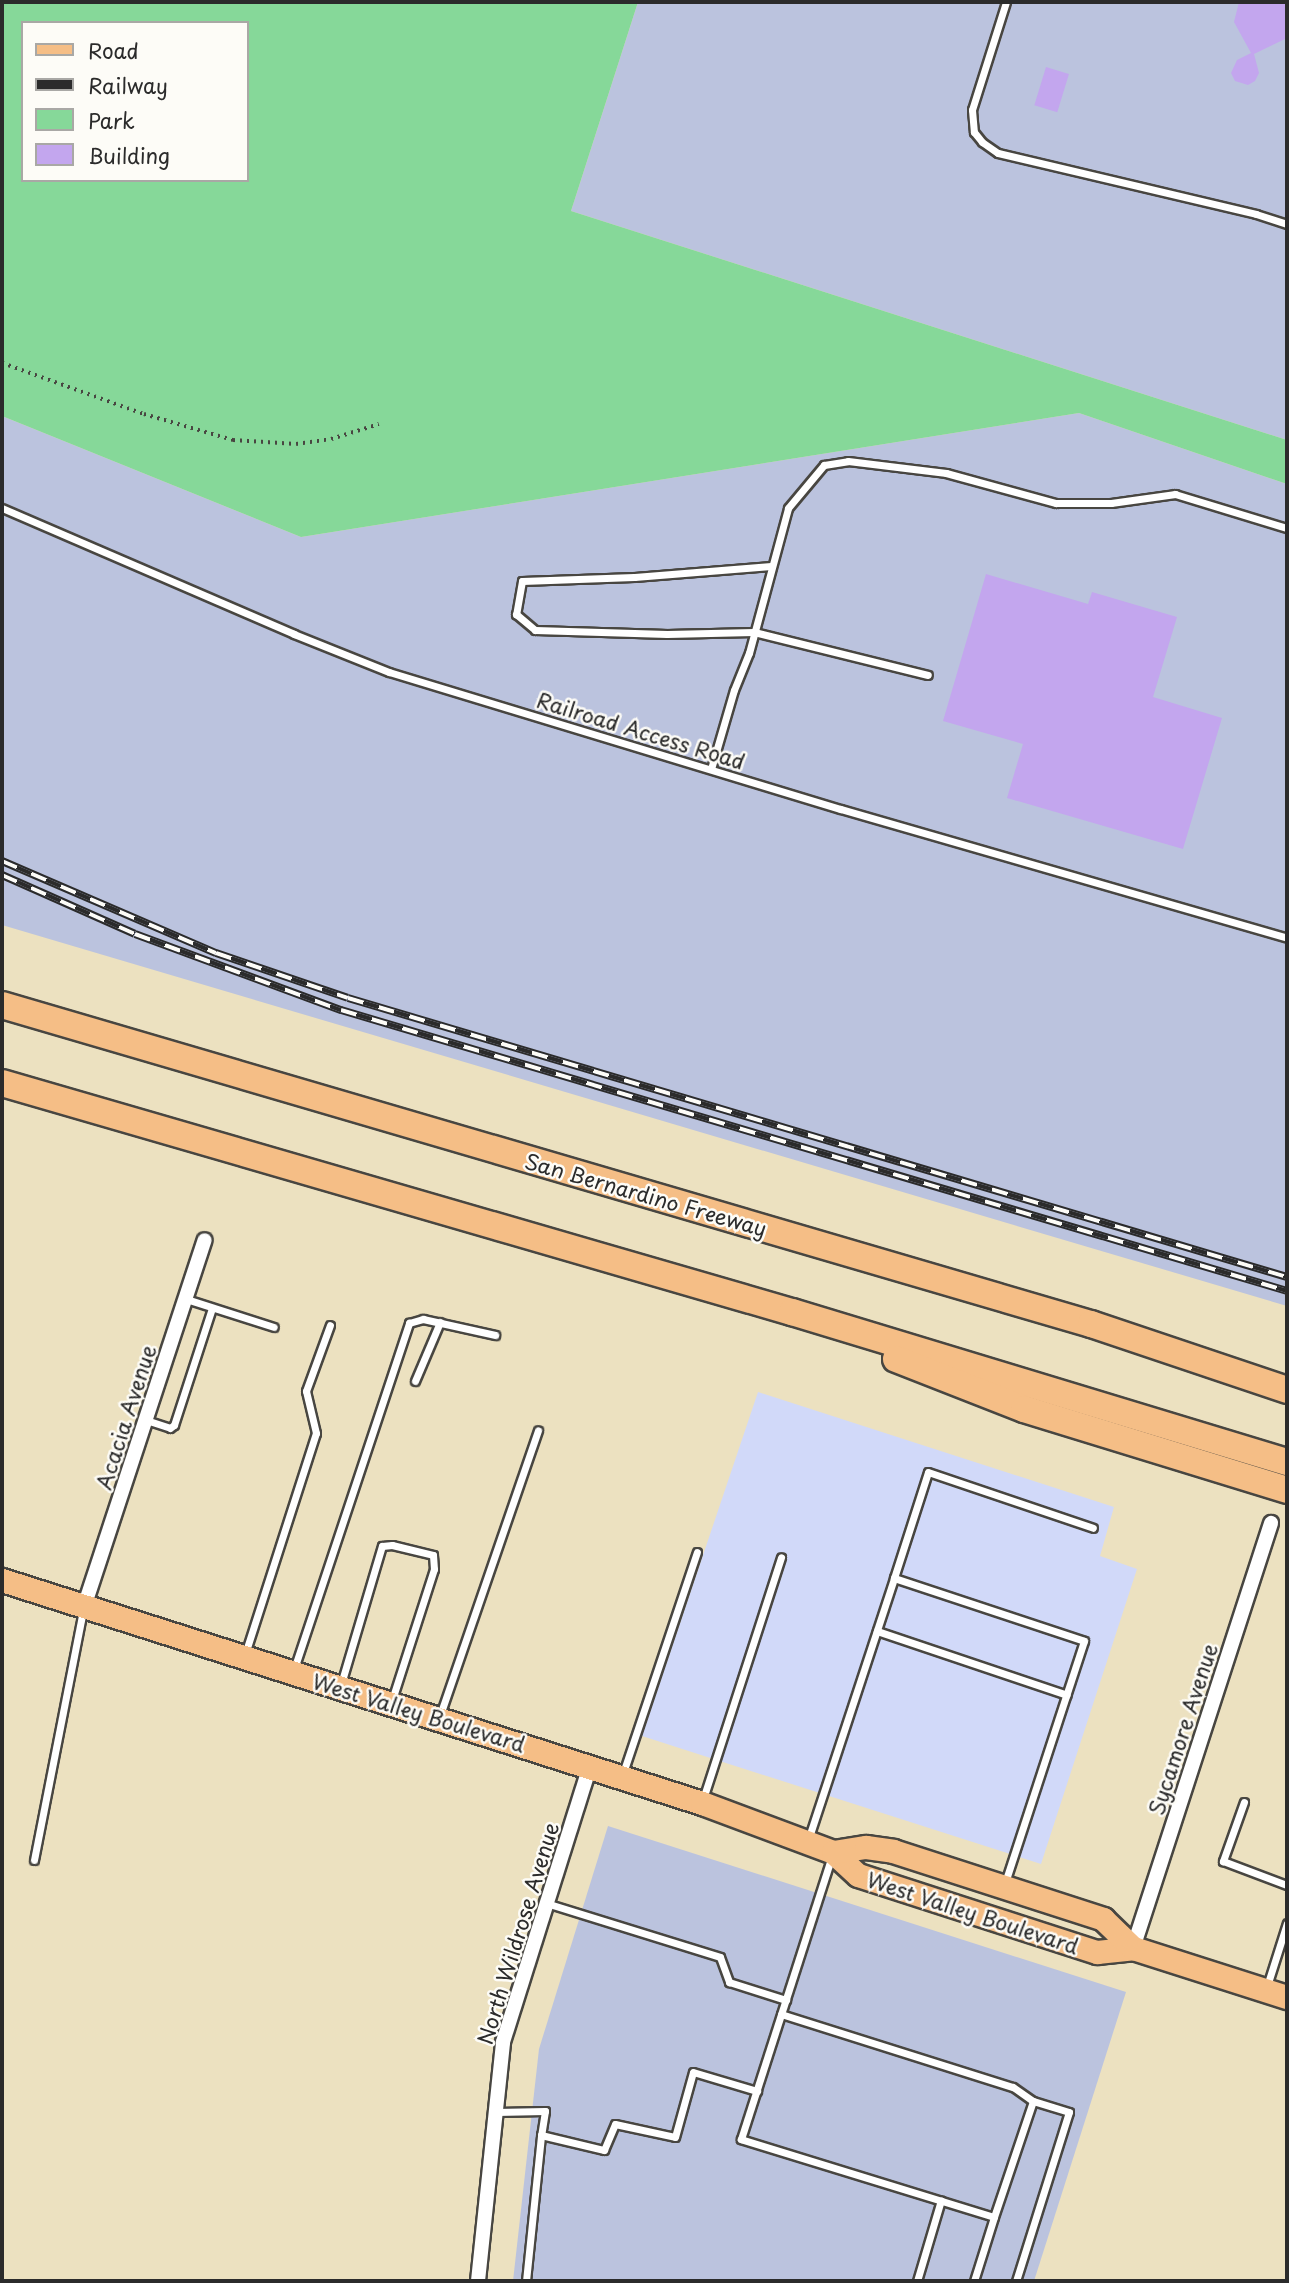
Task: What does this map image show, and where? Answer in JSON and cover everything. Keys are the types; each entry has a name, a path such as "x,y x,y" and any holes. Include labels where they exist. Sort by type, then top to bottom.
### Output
{"highway":[{"name":"San Bernardino Freeway","path":"2,1004 1174,1350 1287,1391"},
{"path":"2,1083 792,1312 1287,1462"},
{"path":"792,1312 932,1375 1024,1409 1287,1490"},
{"path":"1174,1350 1287,1371"}],"main road":[{"name":"West Valley Boulevard","path":"2,1580 702,1803 833,1852 858,1875 1097,1952 1133,1948"},
{"name":"West Valley Boulevard","path":"833,1852 866,1847 893,1851 1003,1886 1104,1919 1133,1948"},
{"path":"1133,1948 1276,1993"}],"street":[{"name":"Acacia Avenue","path":"84,1607 205,1240"},
{"name":"Sycamore Avenue","path":"1133,1948 1271,1523"},
{"name":"North Wildrose Avenue","path":"478,2281 503,2042 590,1766"}],"lane":[{"path":"1006,2 972,110 974,132 982,142 998,153 1287,224"},
{"path":"711,769 754,632 788,508 824,465 848,461 946,473 1056,503 1111,503 1175,494 1287,528"},
{"name":"Railroad Access Road","path":"2,508 294,634 390,672 1287,938"},
{"path":"771,566 634,577 522,581 516,614 535,630 667,634 754,632 928,675"},
{"path":"186,1299 274,1328"},
{"path":"146,1420 165,1427 174,1425 212,1308"},
{"path":"293,1673 405,1330 414,1319 495,1335"},
{"path":"415,1381 440,1322"},
{"path":"244,1658 316,1433 306,1391 330,1325"},
{"path":"439,1719 538,1430"},
{"path":"807,1843 928,1472 1093,1528"},
{"path":"340,1688 382,1546 392,1545 433,1555 434,1569 391,1704"},
{"path":"622,1777 697,1552"},
{"path":"702,1803 781,1557"},
{"path":"894,1578 1084,1641 1003,1886"},
{"path":"34,1860 84,1607"},
{"path":"877,1630 1067,1695"},
{"path":"1244,1802 1223,1861 1287,1885"},
{"path":"833,1852 741,2139 994,2217"},
{"path":"546,1903 720,1957 729,1982 786,2000"},
{"path":"1276,1993 1287,1923"},
{"path":"781,2014 1013,2087 1033,2101 1069,2112 1016,2281"},
{"path":"541,2135 604,2150 615,2124 675,2137 693,2072 757,2091"},
{"path":"974,2281 1033,2101"},
{"path":"495,2112 545,2111 526,2281"},
{"path":"917,2281 941,2200"}],"path":[{"path":"2,363 144,414 233,440 296,444 331,439 379,424"}],"shaded area":[{"path":"638,2 1287,2 1287,440 571,211"},
{"path":"1079,413 1287,484 1287,1306 2,925 2,416 301,537"},
{"path":"758,1392 1114,1507 1100,1556 1137,1569 1041,1864 642,1736"},
{"path":"608,1826 1126,1992 1034,2281 513,2281 539,2049"}],"green space":[{"path":"2,2 638,2 571,211 1287,440 1287,484 1079,413 301,537 2,416"}],"building":[{"path":"1239,2 1287,2 1287,38 1254,54 1259,73 1255,81 1248,85 1235,81 1231,73 1237,60 1251,53 1234,22"},
{"path":"1046,67 1069,74 1057,112 1034,105"},
{"path":"986,574 1088,604 1092,592 1177,617 1153,697 1222,718 1183,849 1007,798 1023,744 943,721"}],"railway":[{"path":"2,861 216,953 348,998 1287,1277"},
{"path":"2,875 135,934 341,1010 1287,1291"}]}
